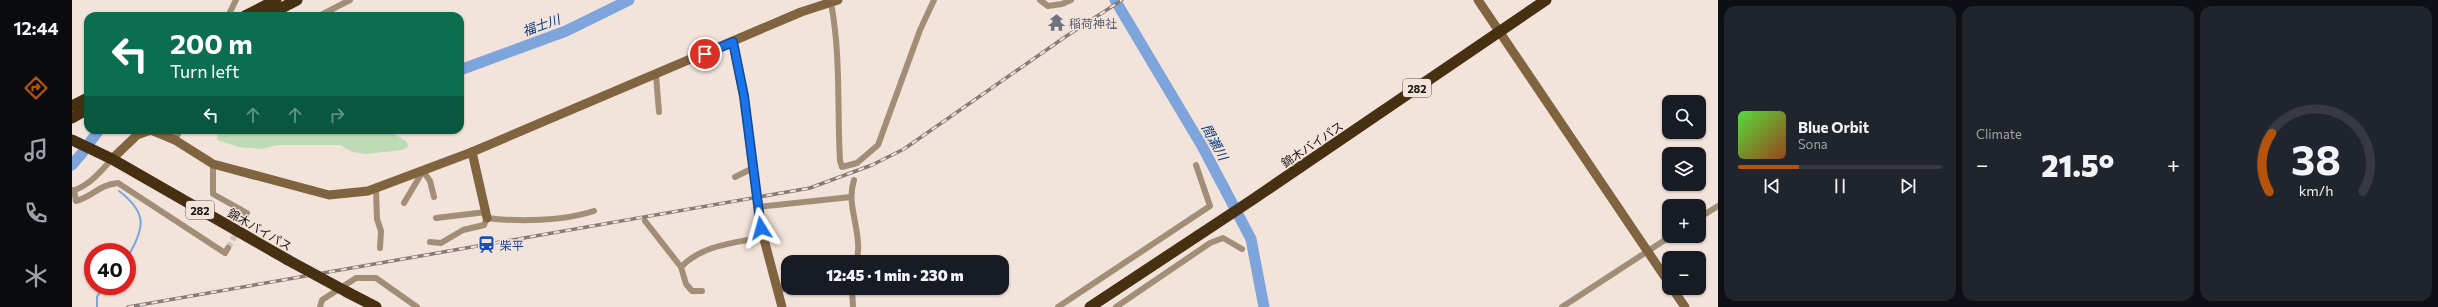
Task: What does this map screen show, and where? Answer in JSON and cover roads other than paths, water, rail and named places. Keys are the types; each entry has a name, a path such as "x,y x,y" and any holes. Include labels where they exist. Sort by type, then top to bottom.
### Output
{"highway":[{"path":"253,12 276,0"},
{"path":"274,12 297,0"},
{"name":"錦木バイパス","path":"1090,307 1248,203 1546,0"},
{"path":"72,106 84,100"},
{"path":"72,118 84,111"},
{"name":"282","path":"72,140 112,159"},
{"name":"錦木バイパス","path":"112,159 288,260 376,307"}],"street":[{"path":"230,12 236,0"},
{"path":"327,12 350,0"},
{"path":"161,134 175,140 213,164 329,195 345,195 376,189 472,152 801,12 835,1 835,28 839,76 838,125 840,161 842,167 857,163 878,145 920,30 934,0"},
{"path":"1040,0 1048,6 1062,4 1071,0"},
{"path":"1478,0 1662,272"},
{"path":"733,42 740,75 763,237 782,307"},
{"path":"656,75 659,112"},
{"path":"139,134 136,135 94,178 73,190 76,201 86,198 105,184 118,183 225,253 228,248"},
{"path":"175,140 178,134"},
{"path":"430,242 441,243 463,230 484,225 487,215 472,152"},
{"path":"213,164 213,194 247,213 245,217"},
{"path":"1058,307 1210,206 1196,166"},
{"path":"735,177 753,168"},
{"path":"423,171 430,181 434,197"},
{"path":"404,203 423,171"},
{"path":"854,180 851,197 858,244 857,255"},
{"path":"376,189 377,219 381,231 380,248"},
{"path":"758,207 851,197"},
{"path":"1706,214 1718,206"},
{"path":"436,218 487,215 523,220 549,218 567,219 594,211"},
{"path":"645,221 681,267 689,288 692,291 702,290"},
{"path":"681,267 691,257 705,251 763,237"},
{"path":"1116,307 1210,243 1223,238 1242,249"},
{"path":"1562,307 1662,242"},
{"path":"320,307 322,300 356,278 376,278 417,307"},
{"path":"852,295 853,307"},
{"path":"1677,295 1685,307"}],"waterway":[{"name":"福士川","path":"464,69 566,31 629,0"},
{"name":"間瀬川","path":"1115,0 1202,146 1251,239 1264,307"},
{"path":"90,142 96,134"},
{"path":"72,165 83,152"},
{"path":"119,191 135,207 139,214 141,222 140,229 135,243"},
{"path":"97,307 98,295"}],"tunnel":[{"path":"228,248 245,217"}],"railway":[{"path":"128,307 810,188 872,165 904,149 1065,37 1122,0"}],"place":[{"name":"稲荷神社","path":"1056,23"},
{"name":"柴平","path":"487,245"}]}
